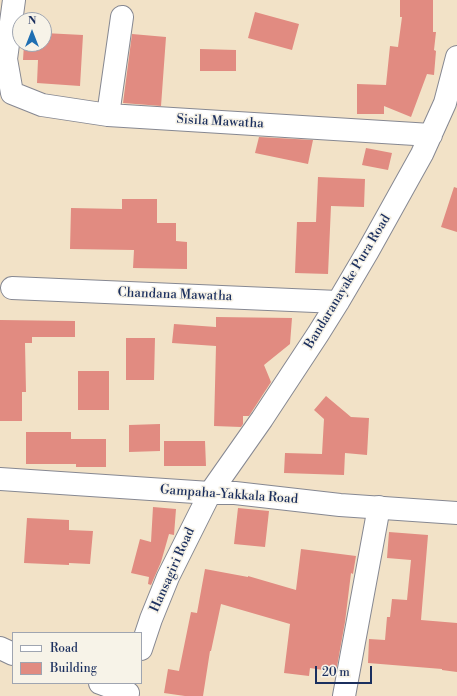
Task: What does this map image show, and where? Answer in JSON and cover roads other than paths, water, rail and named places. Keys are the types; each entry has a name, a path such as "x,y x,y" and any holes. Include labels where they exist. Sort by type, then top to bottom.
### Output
{"main road":[{"name":"Sisila Mawatha","path":"14,0 6,59 12,93 42,105 108,115 431,135"},
{"path":"108,115 122,17"},
{"name":"Bandaranayake Pura Road","path":"210,493 266,413 338,302 368,251 431,135 445,104 457,57"},
{"name":"Chandana Mawatha","path":"12,288 338,302"},
{"name":"Gampaha-Yakkala Road","path":"0,479 235,494 340,505 457,512"},
{"name":"Hansagiri Road","path":"142,646 168,577 210,493"},
{"path":"344,696 378,507"},
{"path":"0,648 12,654"},
{"path":"104,684 129,691"}]}
